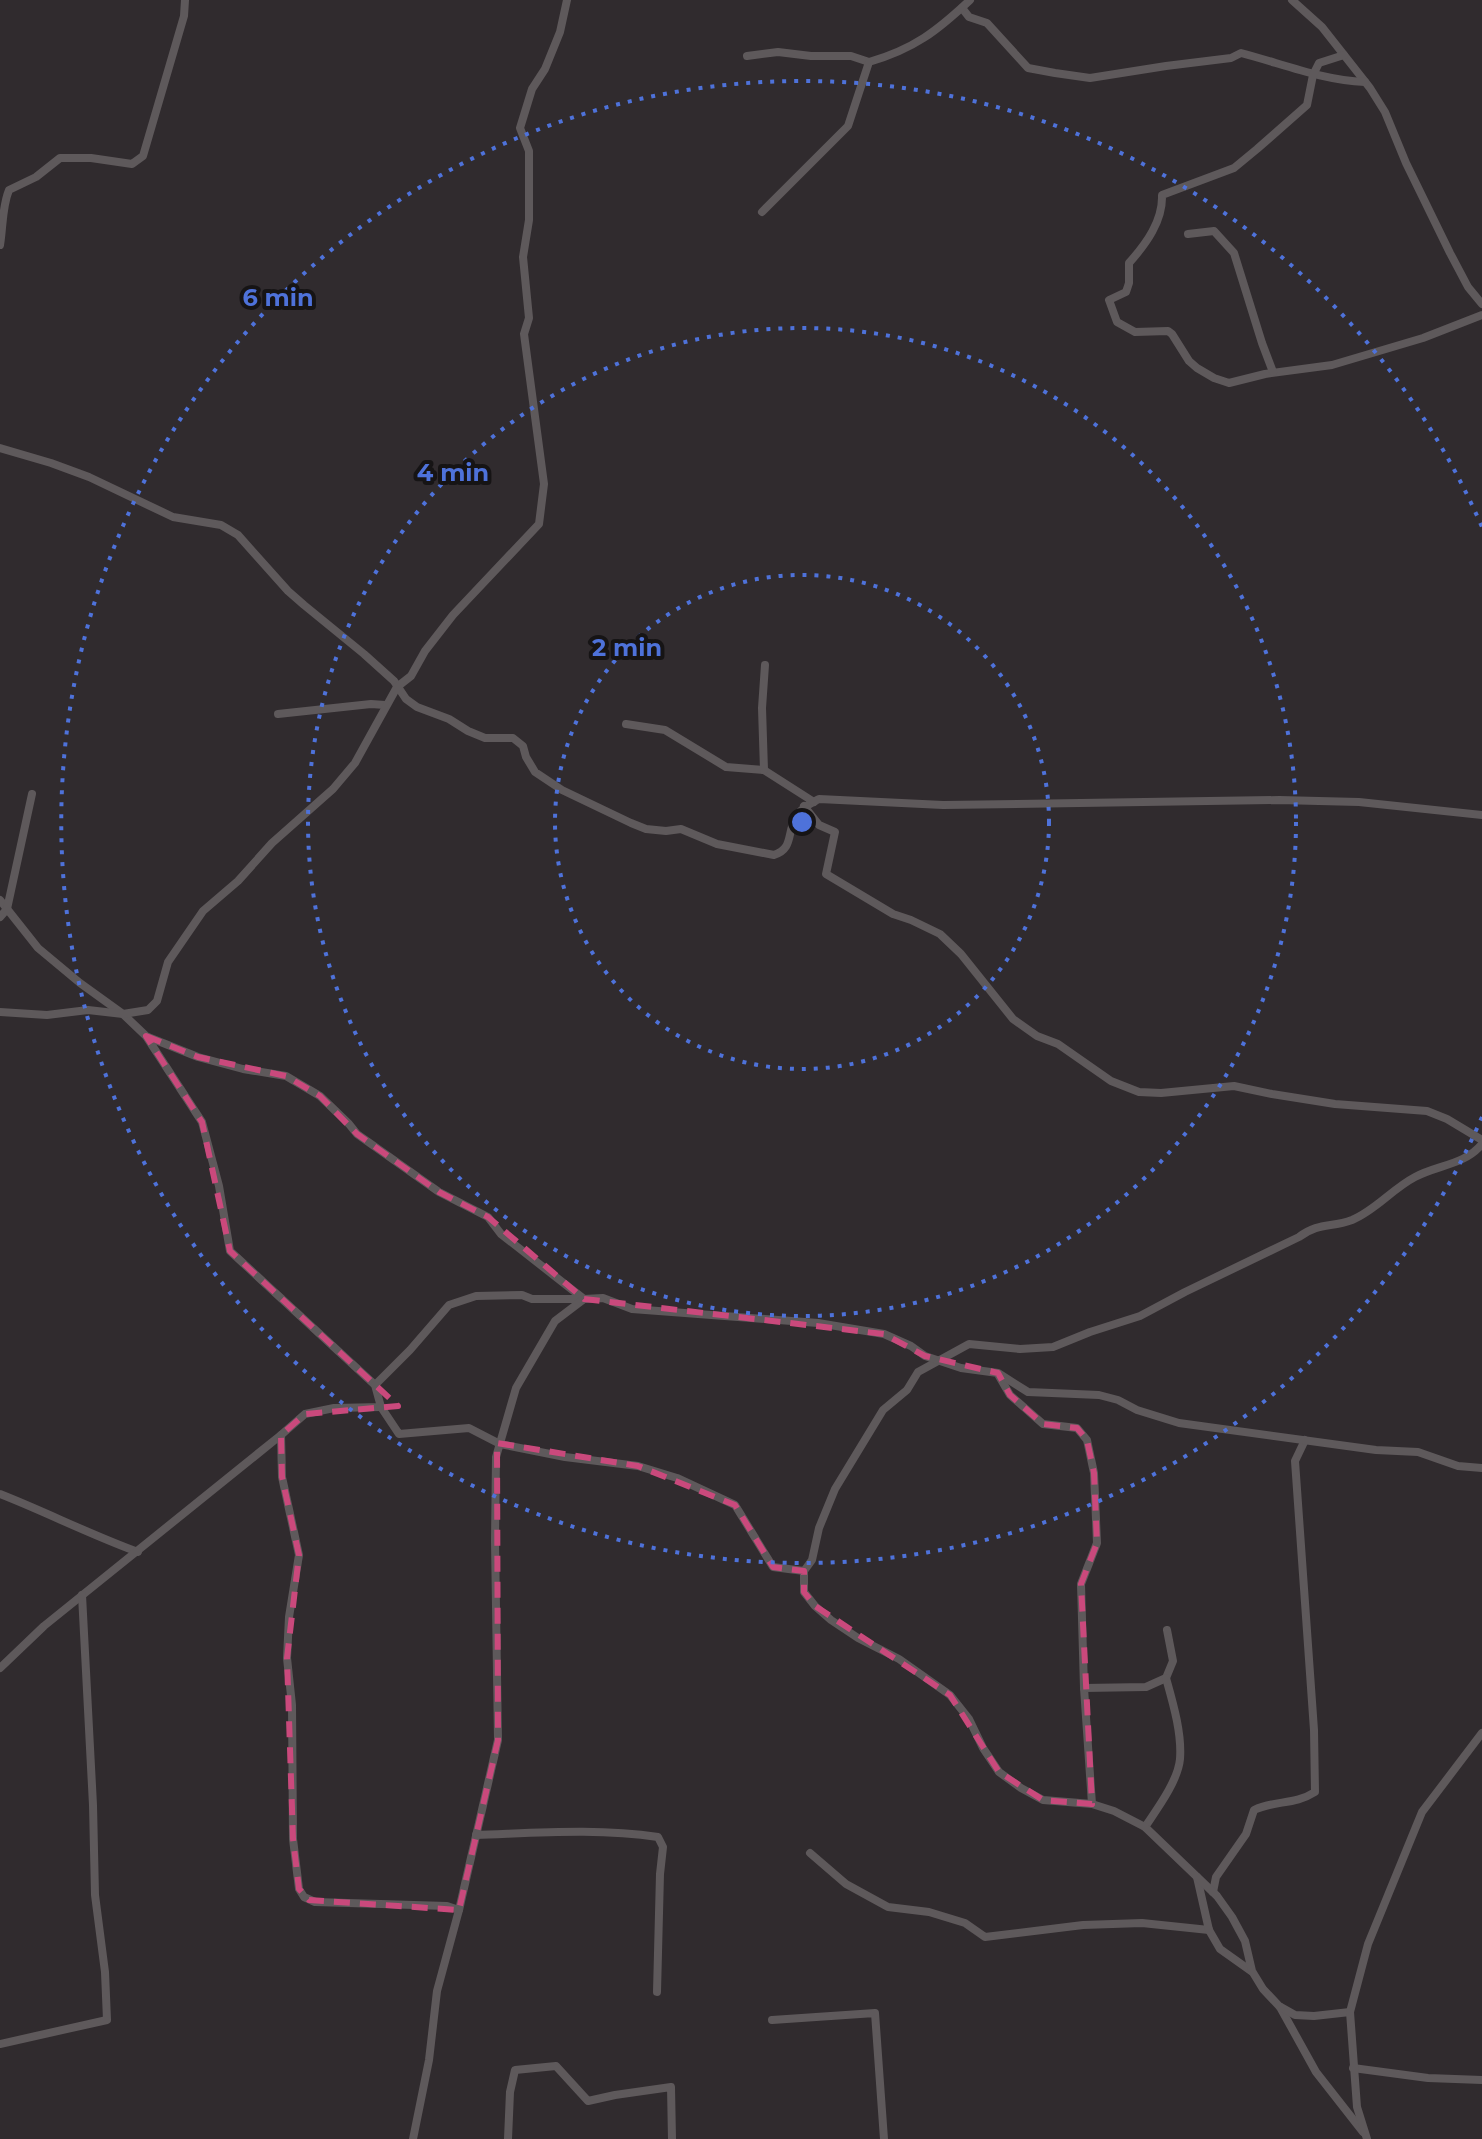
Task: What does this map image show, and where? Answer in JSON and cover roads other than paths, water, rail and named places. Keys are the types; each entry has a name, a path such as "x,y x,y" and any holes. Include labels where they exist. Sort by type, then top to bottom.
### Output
{"street":[{"path":"0,245 9,190 36,177 60,158 91,158 132,164 143,156 184,16 185,0"},
{"path":"0,1012 47,1015 88,1010 123,1014 148,1010 157,1001 168,962 203,911 333,789 355,763 397,687 411,676 425,651 453,615 539,524 544,484 524,334 529,318 523,257 529,220 529,151 520,128 532,89 545,69 560,32 567,0"},
{"path":"747,56 778,52 851,56 869,62 914,45 970,0"},
{"path":"1292,0 1322,27 1385,112 1450,253 1468,287 1482,304"},
{"path":"962,8 969,17 987,23 1028,68 1090,78 1211,62 1241,53 1313,75 1365,82"},
{"path":"1344,55 1319,63 1313,75 1307,105 1234,168 1162,195 1163,210 1148,241 1129,263 1126,292 1109,300 1117,322 1135,332 1168,331 1189,361 1204,374 1229,383 1273,372 1332,365 1423,338 1482,315"},
{"path":"762,212 848,126 869,62"},
{"path":"1188,234 1214,231 1234,253 1273,372"},
{"path":"0,448 89,477 173,517 221,525 238,535 296,598 394,681 406,699 417,707 485,738 513,738 523,746 535,772 562,790 646,829 681,829 717,844 774,855 782,853 788,845 794,820 804,806 819,799 943,805 1279,800 1359,802 1482,815"},
{"path":"764,770 762,708 765,665"},
{"path":"278,714 385,705"},
{"path":"626,724 665,730 726,767 764,770 814,802"},
{"path":"3,913 32,794"},
{"path":"804,806 819,825 835,832 826,874 893,914 940,934 971,966 1013,1019 1037,1036 1058,1044 1111,1081 1139,1092 1234,1086 1335,1104 1427,1111 1447,1119 1482,1142 1476,1152 1458,1162 1412,1178 1372,1209 1350,1221 1312,1228 1140,1316 1053,1347 1020,1349 969,1344 918,1372 907,1390 883,1410 835,1489 819,1528 812,1560 804,1571 804,1592 815,1606 858,1638 899,1659 950,1695 969,1719 999,1772 1043,1800 1092,1804 1145,1827 1213,1892 1245,1941 1252,1971 1263,1989 1279,2006 1316,2072 1367,2138"},
{"path":"0,900 3,913 38,948 123,1014 146,1036 202,1122 219,1186 230,1251 375,1385 381,1407 399,1434 469,1428 500,1444 565,1457 638,1466 677,1478 735,1505 773,1567 804,1571"},
{"path":"146,1036 198,1057 286,1076 320,1096 357,1134 439,1192 488,1217 501,1234 584,1299"},
{"path":"375,1385 449,1305 476,1296 603,1298 632,1309 818,1323 884,1334 939,1361 961,1368 998,1373 1028,1392 1099,1395 1179,1423 1376,1450 1418,1452 1458,1466 1482,1468"},
{"path":"413,2139 429,2060 437,1991 498,1740 496,1457 516,1388 555,1321 584,1299"},
{"path":"998,1373 1010,1395 1043,1424 1077,1428 1087,1440 1094,1473 1097,1543 1081,1584 1092,1804"},
{"path":"0,1668 44,1626 305,1414 334,1408 381,1407"},
{"path":"281,1435 282,1477 299,1555 289,1617 287,1658 292,1705 293,1839 299,1889 304,1897 315,1902 447,1906 459,1910"},
{"path":"1213,1892 1216,1877 1246,1834 1254,1810 1266,1805 1297,1801 1315,1792 1314,1730 1295,1461 1305,1440"},
{"path":"0,1494 138,1552"},
{"path":"0,2044 107,2020 105,1972 95,1895 82,1595"},
{"path":"1145,1827 1171,1786 1180,1761 1178,1730 1166,1678 1173,1661 1167,1630"},
{"path":"1084,1688 1146,1687 1166,1678"},
{"path":"1367,2138 1357,2107 1350,2012 1368,1944 1422,1812 1482,1733"},
{"path":"476,1835 566,1832 635,1833 658,1837 663,1847 657,1992"},
{"path":"810,1853 846,1884 888,1907 929,1912 965,1923 985,1937 1083,1925 1142,1923 1209,1930"},
{"path":"1197,1876 1209,1930 1220,1949 1252,1971"},
{"path":"1279,2006 1295,2015 1350,2012"},
{"path":"772,2020 875,2013 884,2139"},
{"path":"508,2139 510,2092 515,2070 556,2066 588,2101 671,2087 672,2139"},
{"path":"1353,2068 1428,2078 1482,2080"}]}
